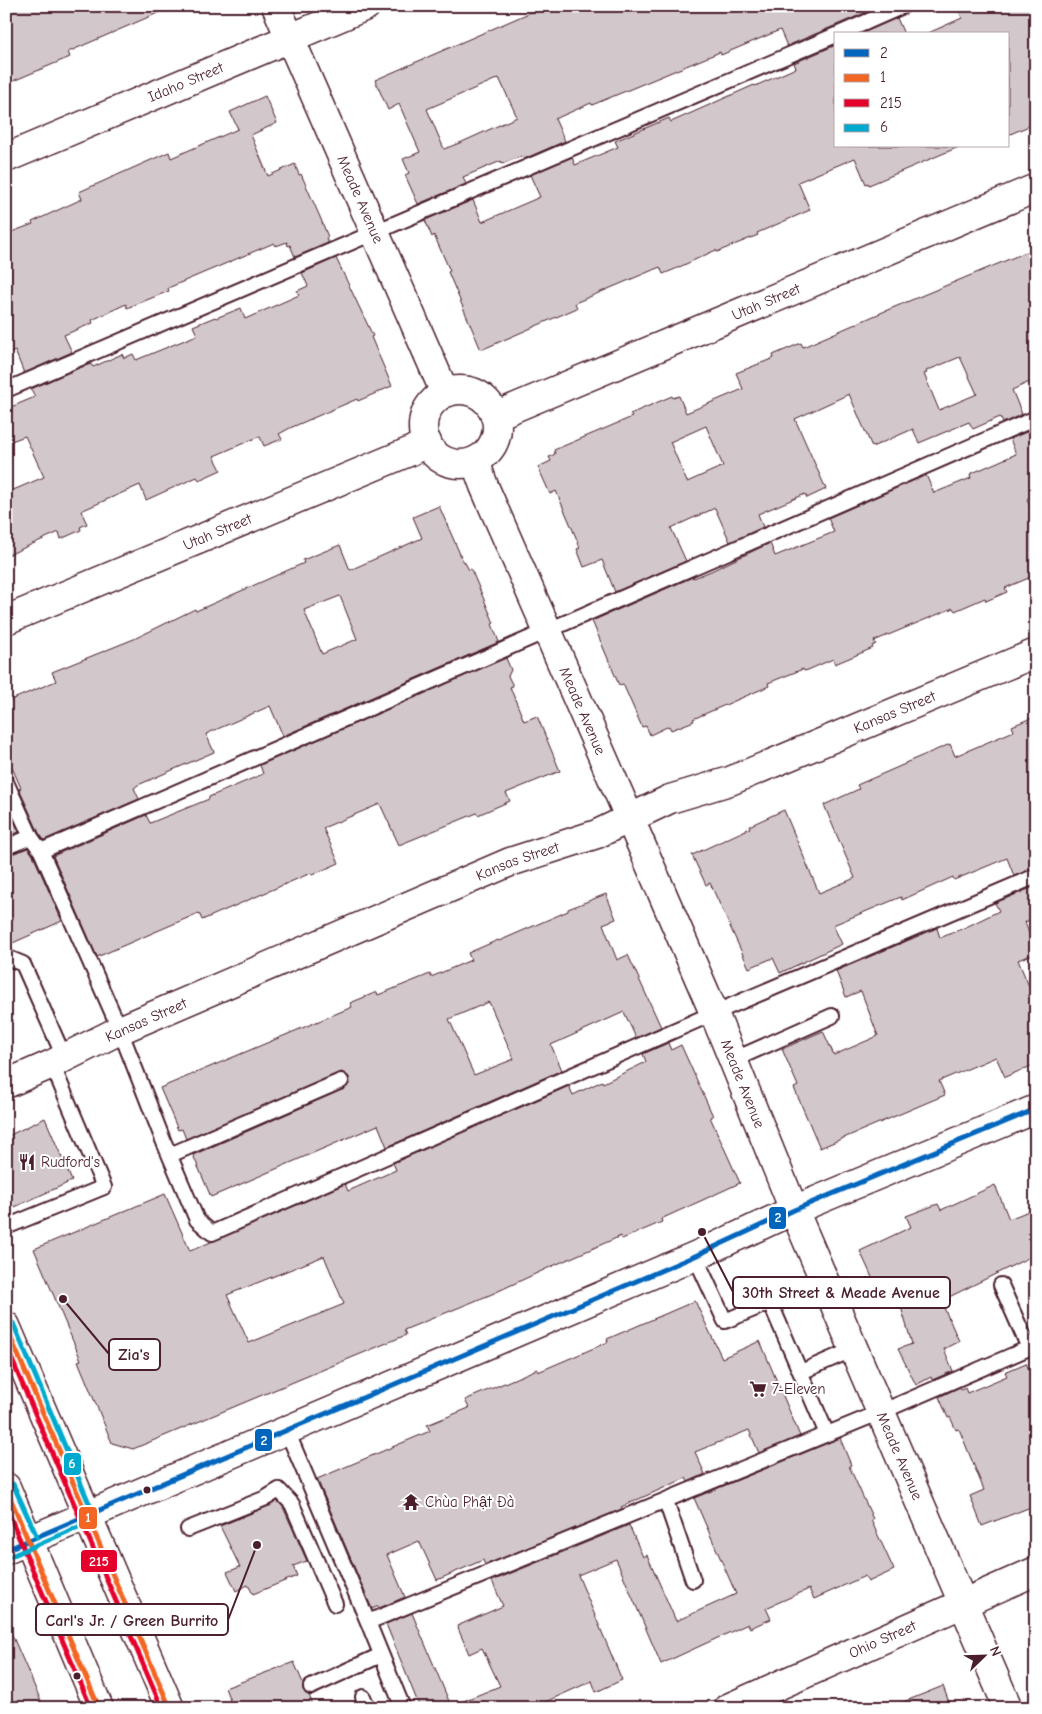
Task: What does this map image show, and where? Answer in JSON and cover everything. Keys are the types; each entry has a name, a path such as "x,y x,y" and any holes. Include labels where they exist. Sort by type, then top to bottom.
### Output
{"main road":[{"name":"Meade Avenue","path":"276,6 445,393"},
{"name":"Idaho Street","path":"6,158 366,6"},
{"name":"Utah Street","path":"496,416 1036,188"},
{"path":"455,390 466,390 484,398 496,416 497,426 494,442 484,455 475,461 456,463 439,457 427,442 424,433 426,414 437,398 455,390"},
{"name":"Utah Street","path":"6,620 402,455 427,442"},
{"name":"Meade Avenue","path":"475,461 484,486 714,1013 794,1210 1008,1708"},
{"name":"Kansas Street","path":"6,1084 120,1030 510,862 597,834 670,799 730,781 1036,653"},
{"path":"18,1545 695,1256 794,1210 1036,1109"},
{"path":"6,1326 170,1708"},
{"path":"6,1487 18,1545 99,1708"},
{"name":"Ohio Street","path":"728,1708 1036,1571"}],"lane":[{"path":"842,32 903,6"},
{"path":"6,390 834,35"},
{"path":"41,851 1036,418"},
{"path":"6,782 30,837 41,851 120,1030 197,1220 212,1234 714,1013 1036,876"},
{"path":"6,847 30,837"},
{"path":"6,957 23,964 104,1187 6,1227"},
{"path":"734,1060 832,1016"},
{"path":"170,1155 341,1081"},
{"path":"695,1256 725,1321 824,1280"},
{"path":"368,1622 881,1412 1032,1347 1002,1285"},
{"path":"770,1302 827,1434"},
{"path":"800,1372 854,1348"},
{"path":"287,1431 403,1708"},
{"path":"188,1528 258,1501 279,1490 292,1504 335,1604"},
{"path":"666,1500 693,1580"},
{"path":"311,1687 381,1655"}],"building":[{"path":"6,6 174,6 68,52 70,57 6,84"},
{"path":"545,6 881,6 787,46 780,30 721,55 720,52 592,105 591,103 555,119 565,141 524,159 522,156 502,164 501,161 463,177 466,184 418,204 405,175 409,173 403,159 420,152 399,104 388,110 375,80","holes":["499,78 517,117 444,149 427,109"]},
{"path":"957,6 1036,6 1036,123 1010,134 1010,32 930,32 962,18"},
{"path":"897,18 903,32 866,32"},
{"path":"834,46 834,148 956,148 869,185 868,183 866,184 855,158 798,182 810,210 757,233 758,235 717,252 716,250 663,274 660,267 575,303 577,308 481,350 448,272 450,271 425,220 473,200 482,222 540,197 530,175 572,157 575,165 618,147 615,141 669,118 671,122 755,86 796,68 794,63"},
{"path":"265,96 277,123 251,135 268,176 295,164 320,217 328,237 326,238 328,243 295,257 287,242 276,246 274,243 168,288 169,291 127,308 126,304 92,320 93,323 64,335 72,352 24,373 15,351 6,355 6,234 33,224 32,222 82,199 79,192 169,152 171,158 238,129 230,112"},
{"path":"1036,248 1036,379 1012,390 1022,414 1003,423 1000,417 973,429 969,422 919,443 913,429 872,447 849,394 795,419 826,489 807,498 805,494 758,514 763,527 730,542 715,508 671,528 686,561 615,592 602,560 584,567 577,549 580,548 556,491 550,494 538,467 551,461 549,457 555,454 554,450 632,417 630,414 672,396 673,398 679,396 686,413 743,389 736,373 774,358 773,355 801,343 803,347","holes":["960,357 977,394 939,410 924,374 927,373 926,371","706,426 723,466 687,482 670,442"]},
{"path":"336,258 373,336 371,337 392,386 290,428 279,434 282,439 264,446 260,437 258,437 214,456 221,470 199,480 197,477 146,500 140,485 81,511 87,524 80,527 81,530 61,539 59,532 6,556 6,493 44,477 25,436 6,443 6,409 35,397 31,389 79,368 91,364 93,367 122,354 124,358 133,354 136,360 197,335 193,326 215,317 241,308 245,319 299,295 297,291 308,286 302,273"},
{"path":"1036,428 1036,500 1034,495 1027,499 1036,519 1036,575 1005,588 1007,592 986,601 985,598 955,611 953,608 874,641 876,644 872,646 873,648 835,664 833,659 808,670 804,671 803,669 768,683 769,686 671,730 669,726 650,735 646,726 642,727 623,684 619,685 592,621 711,571 770,543 775,556 834,532 828,518 926,475 934,493 971,478 970,474 1016,454 1010,439"},
{"path":"439,506 463,561 469,570 471,569 494,623 492,624 499,642 283,736 270,706 206,734 214,752 138,785 134,788 139,799 44,840 19,789 21,788 6,754 6,702 56,681 52,672 134,639 195,609 196,611 304,563 303,560 340,545 350,570 422,538 413,517","holes":["340,596 357,639 322,654 304,610"]},
{"path":"506,658 511,670 508,676 513,686 510,687 524,721 537,716 560,771 506,793 510,801 399,845 380,804 323,828 339,863 312,875 311,873 202,920 199,913 97,957 53,856 146,815 150,823 209,799 209,797 263,774 260,765"},
{"path":"1036,716 1036,867 1014,876 1007,858 954,880 953,877 902,900 901,897 833,925 842,944 780,973 773,958 749,968 710,883 706,885 692,855 784,810 819,893 855,878 824,805 859,789 857,785 950,744 955,756 1014,731 1012,726"},
{"path":"6,804 19,832 6,837"},
{"path":"28,848 33,855 62,921 6,946 6,856"},
{"path":"1036,886 1036,926 1033,919 1025,922 1036,953 1018,960 1036,1003 1036,1064 1005,1077 996,1057 939,1081 945,1095 820,1148 794,1088 798,1086 782,1049 823,1031 834,1055 878,1036 861,991 846,997 836,971 937,928 940,938 966,927 999,911 995,903"},
{"path":"606,894 616,919 603,924 617,960 628,955 661,1027 636,1038 624,1012 551,1045 562,1070 387,1147 378,1125 211,1197 193,1155 344,1089 350,1082 349,1077 342,1072 338,1073 186,1139 182,1129 178,1130 160,1088 352,1007 350,1003 377,992 378,995 430,974 431,977 471,960 468,953 568,911 568,909","holes":["489,1002 514,1059 474,1075 449,1019"]},
{"path":"668,1043 671,1050 681,1045 713,1116 710,1117 740,1183 661,1219 662,1222 622,1239 621,1236 492,1294 404,1330 406,1335 133,1449 112,1443 78,1361 81,1360 34,1249 165,1194 190,1251 345,1184 348,1191 396,1170 393,1163 569,1086 573,1095 602,1081 603,1083 646,1062 643,1054","holes":["324,1256 344,1304 249,1343 227,1295"]},
{"path":"45,1118 72,1181 6,1211 6,1137"},
{"path":"995,1185 1009,1219 1036,1208 1036,1254 941,1301 959,1341 944,1349 953,1371 932,1380 931,1377 916,1385 898,1349 912,1344 896,1290 881,1297 860,1251 911,1227 906,1216 938,1204 941,1210"},
{"path":"695,1301 722,1358 760,1341 800,1436 759,1453 749,1430 695,1452 705,1474 688,1482 686,1478 621,1507 622,1509 485,1565 483,1560 437,1580 419,1541 387,1555 405,1597 372,1609 317,1479 430,1431 427,1425 469,1408 465,1400 537,1369 538,1372 608,1342 607,1339"},
{"path":"1026,1363 1036,1386 1036,1505 982,1526 970,1496 984,1490 959,1429 956,1430 950,1417 948,1418 939,1397 960,1387 961,1390 965,1388 967,1393 1007,1376 1005,1372"},
{"path":"840,1438 851,1465 849,1466 873,1519 871,1520 894,1570 868,1582 865,1576 814,1599 809,1589 766,1608 771,1619 750,1628 748,1624 661,1664 616,1559 578,1575 622,1680 596,1692 592,1681 532,1708 420,1708 386,1624 412,1613 451,1706 500,1686 482,1648 469,1654 457,1626 503,1606 492,1581 629,1525 643,1557 647,1555 676,1621 736,1594 694,1498"},
{"path":"277,1501 283,1507 307,1561 293,1566 297,1576 253,1594 248,1585 236,1591 227,1572 240,1567 220,1526"},
{"path":"6,1621 44,1708 6,1708"},
{"path":"294,1662 303,1683 303,1690 309,1695 314,1708 233,1708 225,1688"},
{"path":"943,1686 951,1708 891,1708 891,1707"}],"transit line":[{"name":"2","path":"6,1550 695,1256 794,1210 1036,1109"},
{"name":"6","path":"9,1557 90,1522 94,1515 13,1323"},
{"name":"1","path":"6,1327 170,1708"},
{"name":"215","path":"6,1346 162,1708"},
{"name":"6","path":"13,1484 37,1537"},
{"name":"1","path":"6,1488 99,1708"},
{"name":"215","path":"6,1507 91,1708"}],"place":[{"name":"Rudford's","path":"27,1162"},
{"name":"30th Street & Meade Avenue","path":"702,1232"},
{"name":"Zia's","path":"63,1299"},
{"name":"7-Eleven","path":"758,1389"},
{"name":"Chùa Phật Đà","path":"411,1502"},
{"name":"Carl's Jr. / Green Burrito","path":"257,1545"}]}
